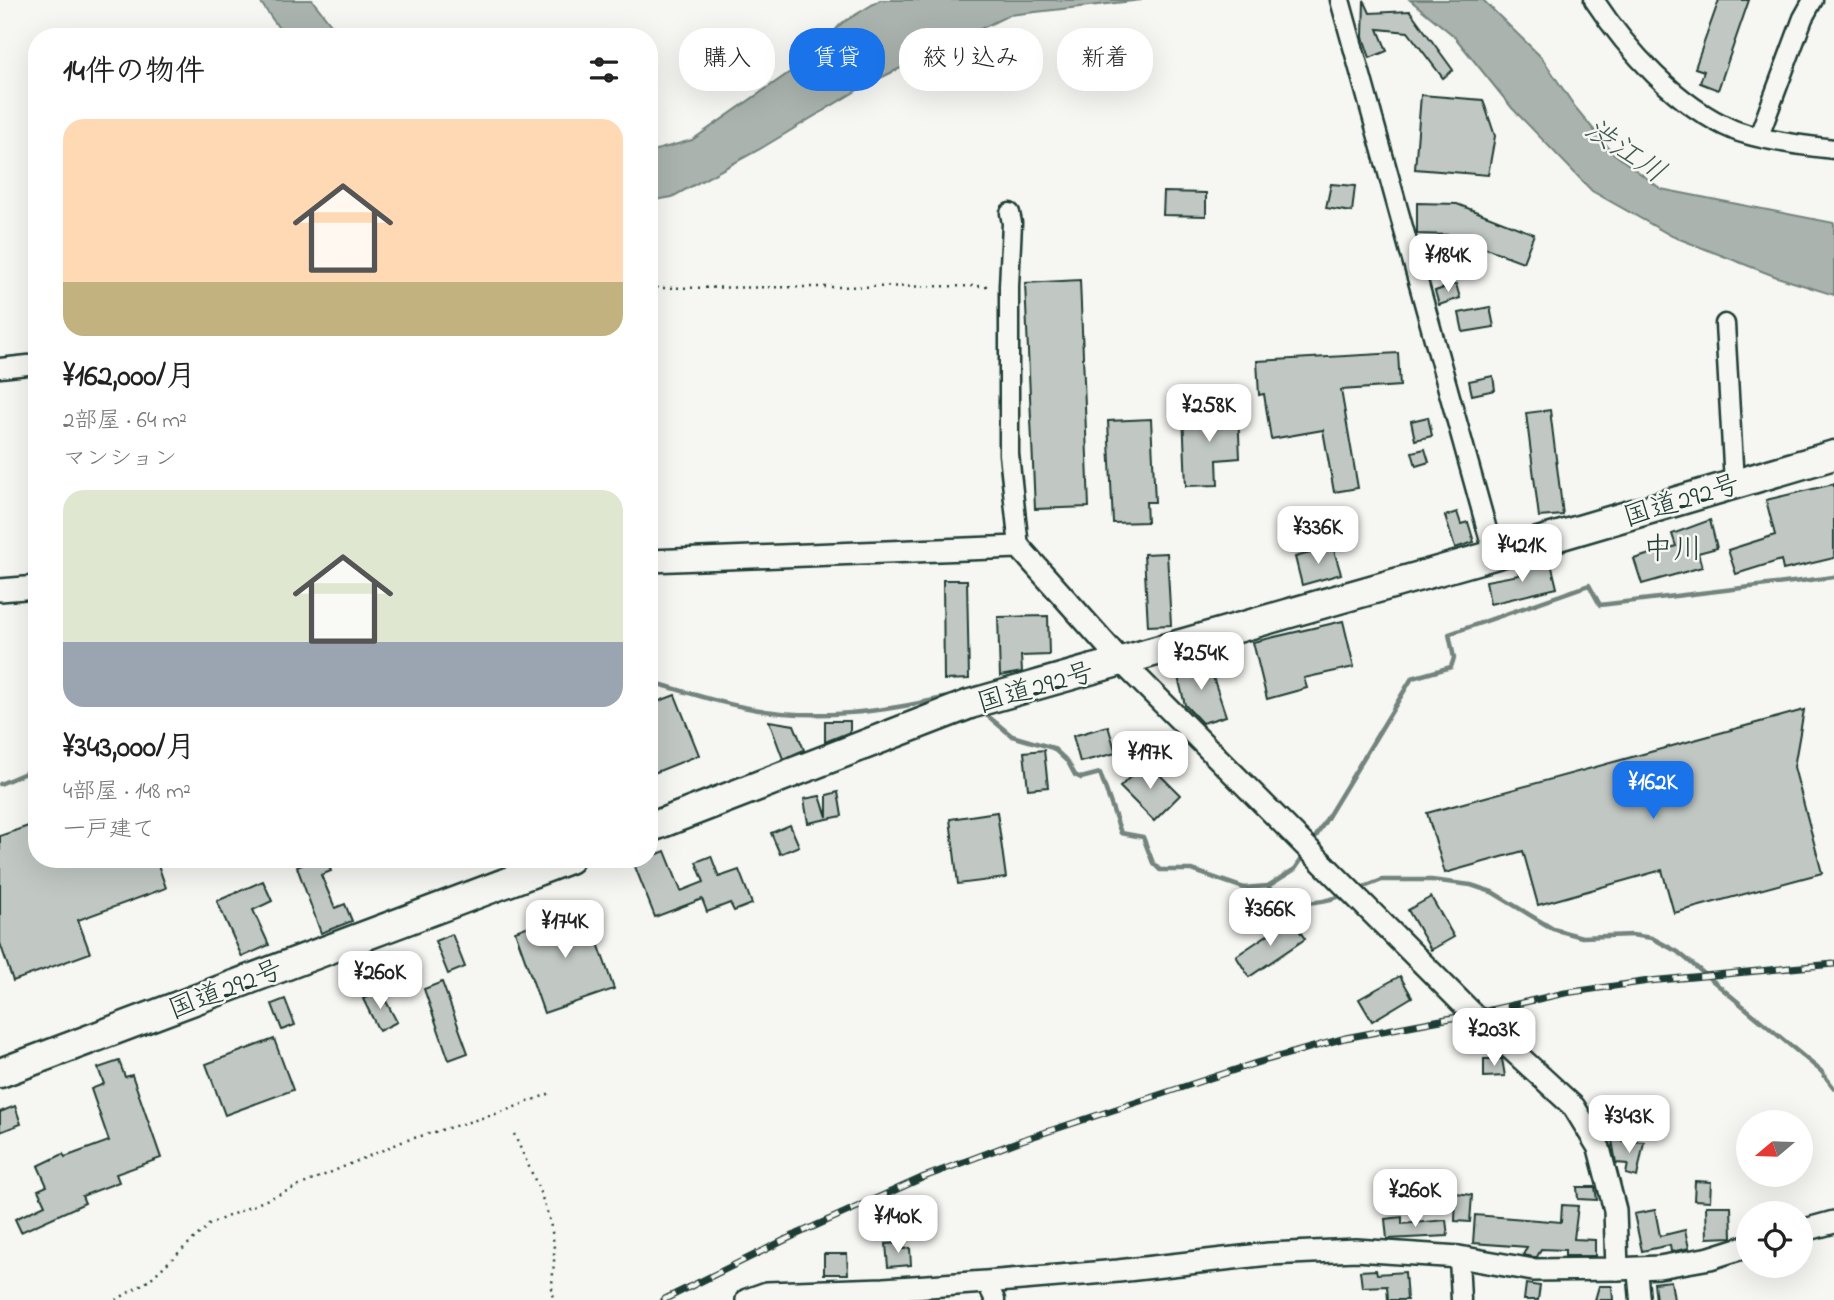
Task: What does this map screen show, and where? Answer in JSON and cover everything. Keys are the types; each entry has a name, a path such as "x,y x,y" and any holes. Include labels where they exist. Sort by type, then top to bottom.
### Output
{"highway":[{"name":"国道292号","path":"658,825 970,704 1834,455"},
{"name":"国道292号","path":"0,1073 545,868"}],"street":[{"path":"1340,0 1494,555"},
{"path":"1594,0 1631,50 1663,82 1707,117 1736,131 1834,149"},
{"path":"1759,136 1813,0"},
{"path":"1010,213 1012,245 1009,286 1009,454 1019,547 1121,661 1473,1014 1574,1107 1599,1148 1627,1269 1640,1300"},
{"path":"1725,324 1734,483"},
{"path":"0,368 28,365"},
{"path":"658,561 1019,547"},
{"path":"0,590 28,588"},
{"path":"1813,1228 1834,1222"},
{"path":"747,1300 768,1293 884,1295 991,1291 1118,1271 1269,1254 1356,1250 1459,1257 1534,1270 1659,1267 1736,1250"},
{"path":"1459,1257 1461,1300"}],"path":[{"path":"658,288 1009,286"},
{"path":"116,1300 148,1282 210,1224 404,1141 499,1113 551,1093"},
{"path":"514,1135 549,1220 554,1252 554,1300"}],"shaded area":[{"path":"259,0 312,0 334,28 279,28"},
{"path":"880,0 1142,0 1009,15 982,28 899,28 899,69 885,76 885,28 837,28"},
{"path":"1410,0 1483,0 1542,58 1575,107 1612,152 1661,189 1834,223 1834,295 1777,277 1672,236 1592,191 1512,108 1454,36"},
{"path":"789,73 789,91 856,91 760,149 672,197 658,199 658,149 692,140 763,91 775,91 775,82"}],"building":[{"path":"1364,0 1370,13 1410,11 1453,70 1443,78 1408,32 1378,29 1387,51 1370,58 1363,37"},
{"path":"1719,0 1749,0 1718,90 1700,83 1704,71 1695,68"},
{"path":"1421,95 1483,100 1495,136 1488,175 1415,169"},
{"path":"1331,184 1355,186 1352,212 1326,208"},
{"path":"1164,192 1206,193 1206,216 1163,215"},
{"path":"1417,203 1457,204 1534,234 1523,262 1451,235 1417,234"},
{"path":"1080,280 1089,507 1035,509 1025,283"},
{"path":"1456,284 1460,298 1439,305 1435,291"},
{"path":"1490,307 1494,327 1463,332 1459,313"},
{"path":"1398,353 1400,386 1341,390 1358,488 1334,492 1323,430 1271,439 1264,394 1259,395 1257,361"},
{"path":"1493,376 1495,390 1472,395 1469,381"},
{"path":"1238,410 1240,458 1217,460 1218,485 1186,486 1183,413"},
{"path":"1550,410 1563,515 1539,517 1526,413"},
{"path":"1428,417 1432,436 1415,440 1411,421"},
{"path":"1151,419 1155,502 1146,502 1147,522 1113,523 1108,421"},
{"path":"1425,449 1429,462 1416,466 1412,452"},
{"path":"1834,484 1834,558 1783,570 1781,560 1736,574 1728,550 1775,535 1766,500"},
{"path":"1457,512 1461,524 1468,522 1474,542 1455,548 1445,516"},
{"path":"1710,520 1717,548 1698,553 1702,567 1642,584 1634,559 1676,546 1672,534"},
{"path":"1333,547 1341,574 1302,585 1295,557"},
{"path":"1167,553 1171,625 1148,626 1144,554"},
{"path":"1551,563 1557,588 1490,604 1486,581 1519,575 1518,571"},
{"path":"943,580 967,580 969,679 944,680"},
{"path":"1048,616 1049,655 1021,656 1022,672 1000,676 998,617"},
{"path":"1343,621 1354,667 1304,678 1307,688 1267,699 1253,642"},
{"path":"1208,662 1226,716 1202,723 1185,705 1176,669"},
{"path":"675,695 699,755 658,771 658,702"},
{"path":"1804,710 1794,767 1822,873 1674,913 1662,870 1538,905 1523,851 1445,873 1427,813"},
{"path":"769,721 794,725 804,750 783,759"},
{"path":"825,721 850,721 850,732 825,742"},
{"path":"1108,726 1116,753 1080,762 1073,736"},
{"path":"1044,750 1048,787 1028,789 1024,752"},
{"path":"1146,761 1180,795 1154,821 1120,787"},
{"path":"838,792 842,816 808,823 804,799 820,796 827,817 827,795"},
{"path":"997,812 1006,878 958,884 950,819"},
{"path":"790,825 799,846 780,854 771,833"},
{"path":"28,826 28,868 159,868 166,888 78,920 90,953 13,981 0,943 0,836"},
{"path":"665,851 681,891 704,882 696,862 711,856 719,877 739,870 752,904 734,911 730,903 707,912 702,899 655,917 636,868 658,868 658,854"},
{"path":"297,868 330,868 331,871 321,875 335,908 345,904 352,921 321,933"},
{"path":"263,881 272,901 253,910 269,945 242,957 217,901"},
{"path":"1431,897 1454,937 1431,950 1408,910"},
{"path":"585,906 614,989 544,1013 515,931"},
{"path":"1291,919 1305,939 1249,977 1236,956"},
{"path":"452,934 465,967 448,974 435,941"},
{"path":"1400,976 1412,997 1372,1021 1359,999"},
{"path":"442,982 468,1053 449,1060 424,989"},
{"path":"380,990 397,1022 379,1031 363,999"},
{"path":"285,999 295,1025 282,1030 272,1004"},
{"path":"274,1039 293,1090 225,1115 206,1064"},
{"path":"1484,1059 1502,1059 1505,1076 1484,1077"},
{"path":"119,1061 125,1077 132,1075 161,1158 116,1174 119,1182 82,1196 85,1203 21,1232 15,1219 45,1205 38,1190 47,1186 38,1166 63,1154 65,1157 109,1141 91,1089 104,1084 98,1068"},
{"path":"15,1106 21,1124 0,1132 0,1112"},
{"path":"1612,1140 1644,1142 1637,1177 1626,1174 1628,1164 1616,1163"},
{"path":"1695,1181 1711,1182 1710,1201 1694,1200"},
{"path":"1577,1187 1595,1187 1597,1200 1578,1199"},
{"path":"1456,1193 1472,1195 1470,1222 1455,1221"},
{"path":"1562,1205 1578,1206 1574,1239 1595,1240 1595,1256 1565,1256 1565,1250 1541,1249 1537,1257 1534,1257 1523,1255 1527,1247 1473,1243 1475,1215 1561,1222"},
{"path":"1706,1206 1731,1206 1732,1237 1707,1238"},
{"path":"1655,1210 1660,1236 1685,1230 1689,1248 1671,1252 1670,1245 1642,1251 1634,1214"},
{"path":"1402,1217 1402,1224 1446,1220 1448,1236 1387,1239 1385,1219"},
{"path":"902,1243 903,1249 910,1248 911,1265 888,1267 886,1244"},
{"path":"824,1254 847,1254 848,1274 824,1274"},
{"path":"1376,1270 1377,1274 1405,1272 1407,1300 1388,1300 1387,1286 1362,1287 1360,1271"},
{"path":"1671,1281 1674,1300 1656,1300 1654,1283"},
{"path":"1526,1284 1540,1286 1538,1300 1524,1300"},
{"path":"1599,1286 1612,1286 1613,1300 1595,1300"}],"waterway":[{"path":"1312,843 1412,678 1451,667 1454,658 1449,634 1589,585 1600,605 1834,577"},
{"path":"658,684 731,705 795,714 848,713 958,697"},
{"path":"983,712 1012,736 1053,748 1068,762 1075,775 1081,778 1100,773 1121,833 1143,837 1153,863 1160,870 1192,870 1244,888 1268,886 1295,869 1306,853"},
{"path":"0,784 28,772"},
{"path":"1359,889 1382,880 1431,880 1471,885 1492,892 1553,929 1582,937 1632,935 1652,938 1678,952 1821,1071 1834,1088"},
{"path":"1268,886 1274,894 1292,902 1314,902 1344,895"}],"railway":[{"path":"663,1300 795,1235 924,1177 1022,1140 1256,1063 1345,1038 1473,1014 1565,993 1649,981 1834,964"}],"district":[{"name":"中川","path":"1673,548"}],"water label":[{"name":"渋江川","path":"1626,150"}]}
